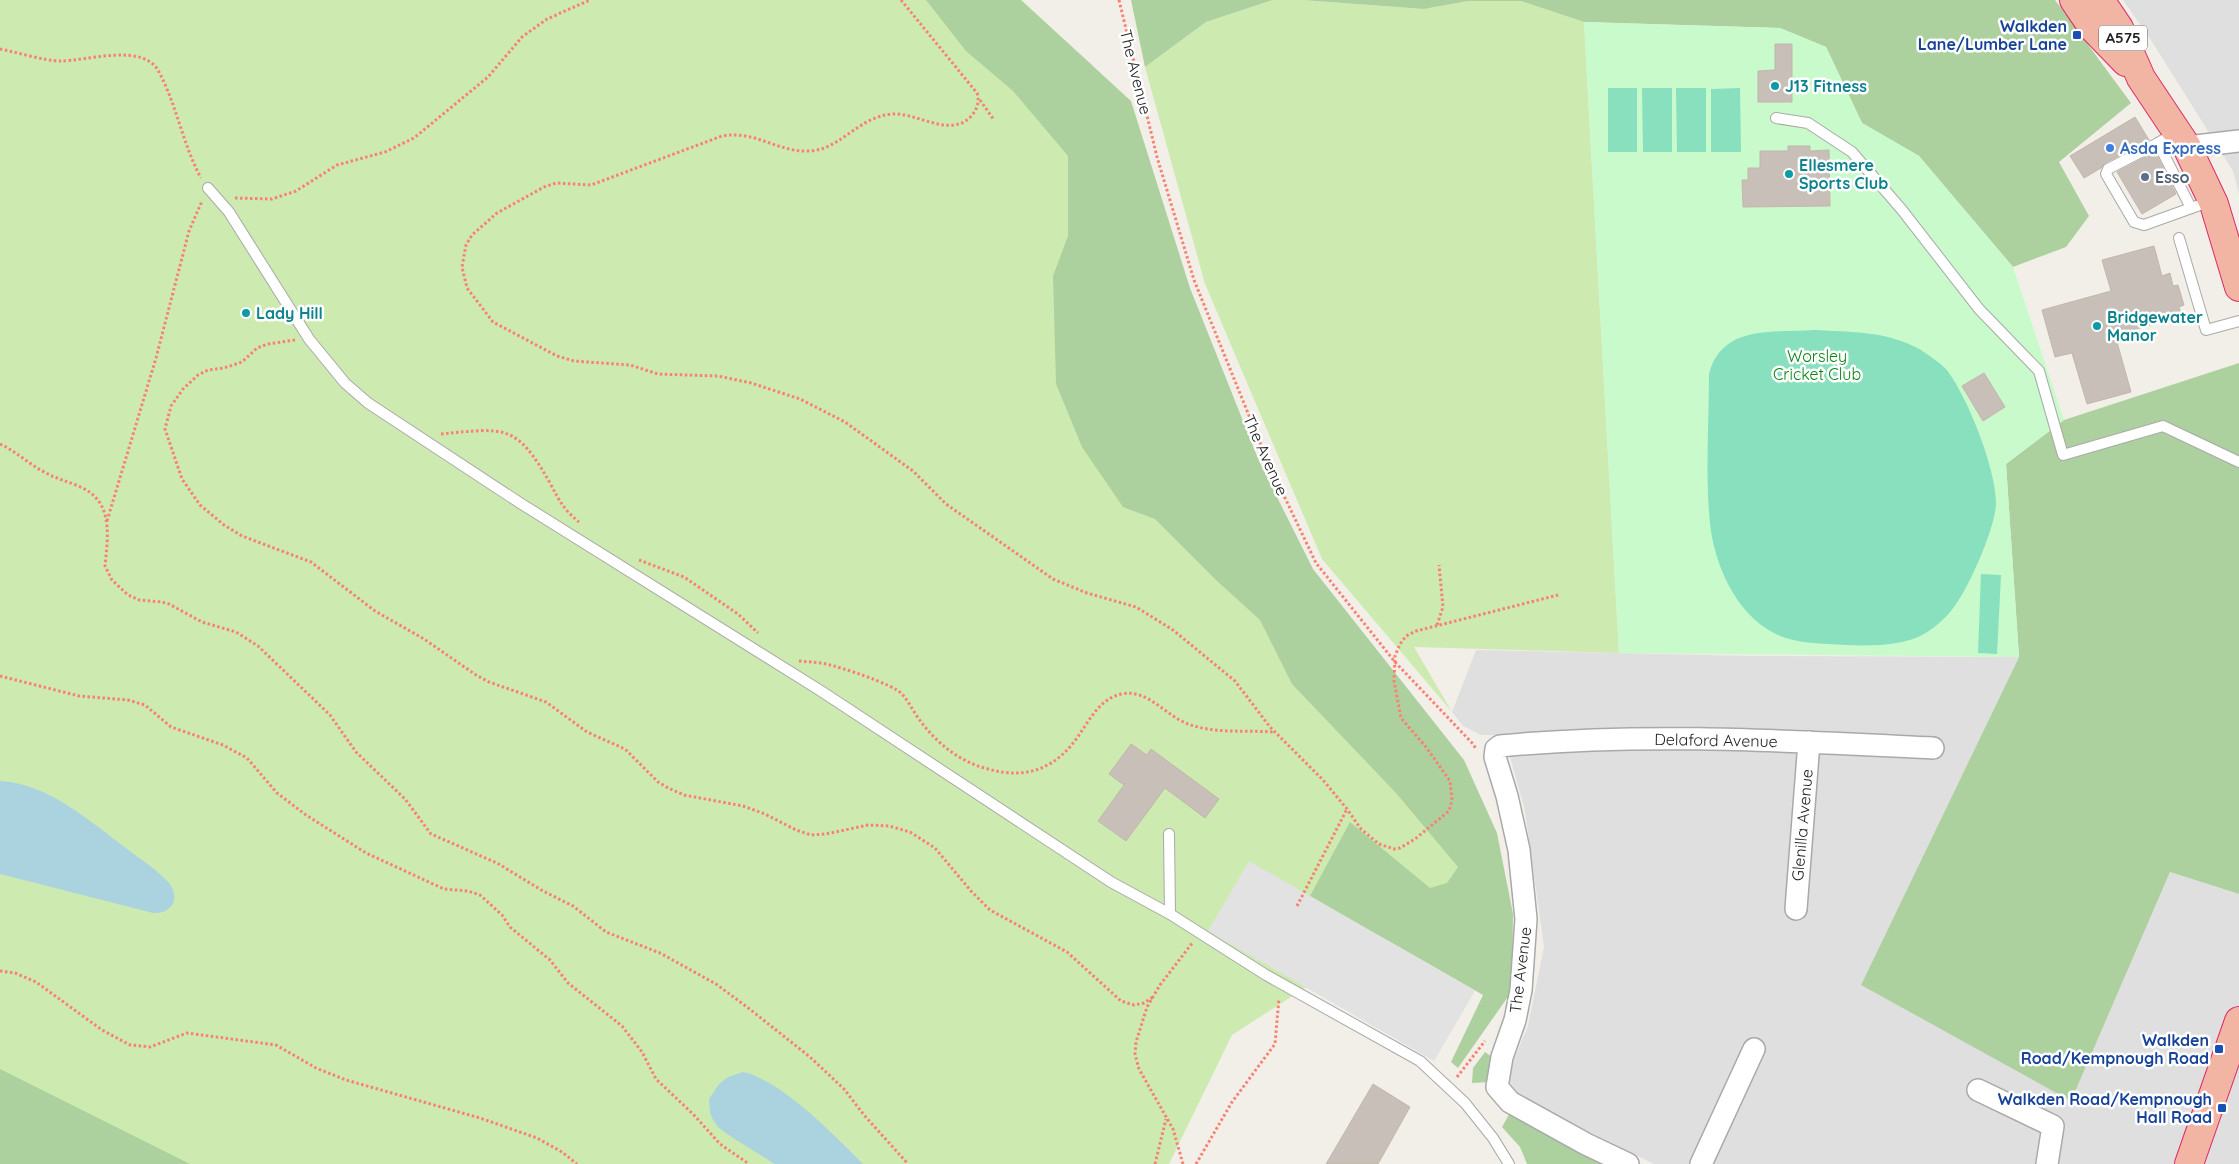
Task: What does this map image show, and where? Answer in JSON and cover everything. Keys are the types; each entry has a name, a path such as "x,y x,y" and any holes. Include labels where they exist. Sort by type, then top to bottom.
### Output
{"highway":[{"name":"A575","path":"2074,0 2093,28 2141,78"},
{"name":"A575","path":"2100,0 2119,28 2141,78 2174,141 2239,287"},
{"path":"2189,1164 2239,1021"}],"street":[{"path":"2174,141 2239,141"},
{"name":"Delaford Avenue","path":"1500,746 1538,742 1651,739 1809,742 1933,748"},
{"name":"Glenilla Avenue","path":"1796,909 1809,742"},
{"name":"The Avenue","path":"1500,746 1495,752 1495,758 1507,796 1519,850 1526,919 1521,990 1515,1020 1502,1057 1497,1087 1510,1102 1586,1144 1628,1164"},
{"path":"1701,1164 1754,1048"},
{"path":"1978,1090 2053,1126 2047,1164"}],"lane":[{"path":"1776,118 1808,122 1852,152 1902,210 1979,309 2039,371 2063,455 2163,426 2239,462"},
{"path":"2174,141 2108,170 2106,174 2134,222 2144,225 2202,205"},
{"path":"208,188 229,212 309,339 345,382 368,404 520,503 812,686 1111,882 1170,914 1281,983 1408,1054 1430,1069 1465,1103 1493,1138 1509,1164"},
{"path":"2179,238 2206,330 2239,321"},
{"path":"1169,834 1170,914"}],"path":[{"path":"0,49 58,61 114,56 136,56 147,59 158,70 167,88 194,165 208,188 224,195 238,198 272,199 296,191 337,165 385,152 414,138 488,77 522,36 547,19 590,0"},
{"path":"901,0 978,93 980,100 994,120"},
{"name":"The Avenue","path":"1119,0 1157,157 1194,280 1264,451 1316,563 1395,662 1473,744 1477,752"},
{"path":"980,100 971,116 958,124 938,124 907,115 886,115 866,120 825,148 808,151 787,148 737,134 722,136 591,185 556,183 544,187 497,213 472,235 463,256 462,267 465,283 473,297 493,322 557,356 574,361 630,365 658,374 718,376 751,383 800,399 845,422 912,471 946,504 1053,578 1087,593 1136,607 1173,630 1235,681 1274,732 1323,780 1361,829 1379,844 1394,849 1400,848 1415,839 1449,811 1452,800 1450,781 1426,747 1401,718 1394,681 1395,662 1400,644 1406,636 1416,631 1558,595"},
{"path":"208,188 189,231 156,358 107,521 105,566 112,580 128,595 139,600 169,604 202,622 236,632 252,641 330,715 356,752 405,799 431,834 497,863 543,891 573,906 606,932 647,946 716,984 772,1025 844,1089 864,1115 908,1164"},
{"path":"309,339 268,344 257,348 242,362 224,368 208,370 198,375 171,406 164,430 182,479 200,505 224,525 242,536 311,562 375,611 424,639 476,675 489,682 546,702 587,732 625,749 658,782 668,788 684,795 743,806 811,835 826,834 868,825 889,826 910,832 935,848 971,892 990,910 1067,952 1121,1001 1134,1006 1144,1003 1153,997"},
{"path":"439,434 480,430 498,431 521,440 550,483 561,505 584,525"},
{"path":"0,444 44,472 92,493 102,505 107,521"},
{"path":"632,556 684,577 738,614 760,636"},
{"path":"1437,626 1443,607 1439,565"},
{"path":"792,660 837,666 902,693 928,730 944,746 964,760 988,770 1028,773 1053,764 1069,750 1092,714 1109,700 1128,693 1140,695 1186,724 1202,728 1274,732"},
{"path":"0,676 79,696 128,700 145,705 171,727 223,745 247,758 277,793 306,815 366,853 444,888 468,891 480,895 502,915 510,927 550,960 568,983 622,1026 642,1052 656,1079 693,1114 720,1144 748,1164"},
{"path":"1297,906 1347,809"},
{"path":"1183,1164 1174,1129 1138,1069 1135,1054 1136,1042 1147,1007 1199,933"},
{"path":"0,971 15,973 36,982 102,1030 130,1045 150,1047 187,1033 276,1045 316,1068 346,1080 480,1118 538,1138 562,1152 577,1164"},
{"path":"1196,1164 1232,1102 1275,1044 1281,983"},
{"path":"1154,1164 1166,1118"}],"shaded area":[{"path":"2123,0 2239,0 2239,194 2233,171 2151,40"},
{"path":"1476,650 1753,656 2019,657 1861,985 2071,1100 2170,872 2239,894 2239,1164 1654,1164 1515,1095 1510,1083 1510,1069 1528,1026 1544,947 1525,811 1504,735 1481,735 1463,726 1452,712"},
{"path":"1249,861 1475,991 1434,1061 1208,931"}],"green space":[{"path":"0,0 1021,0 1092,65 1198,394 1472,880 1232,1035 1169,1164 0,1164"},
{"path":"926,0 1021,0 1131,101 1190,288 1259,461 1313,569 1464,760 1497,833 1513,914 1512,991 1458,1068 1451,1062 1483,995 1310,896 1350,822 1430,888 1447,883 1458,867 1396,793 1292,684 1260,620 1216,580 1155,519 1123,507 1082,447 1056,384 1053,276 1068,236 1068,156 1013,91 966,51"},
{"path":"1131,0 1273,0 1206,22 1145,67"},
{"path":"1273,0 1302,0 1424,9 1468,1 1521,1 1584,22 1619,653 1414,647 1452,712 1322,559 1205,284 1145,67 1206,22"},
{"path":"1302,0 2055,0 2131,103 2059,162 2089,216 2066,247 2013,267 1919,156 1862,123 1826,47 1780,28 1584,22 1521,1 1468,1 1424,9"},
{"name":"Worsley Cricket Club","path":"1584,22 1780,28 1826,47 1862,123 1919,156 2013,267 2064,420 2006,464 2019,657 1619,653"},
{"path":"1608,88 1637,88 1637,152 1608,152"},
{"path":"1642,88 1672,88 1672,152 1643,152"},
{"path":"1676,88 1706,88 1706,152 1677,152"},
{"path":"1740,88 1741,152 1711,152 1711,89"},
{"path":"1814,330 1855,332 1882,336 1896,339 1921,350 1945,368 1953,379 1971,413 1986,453 1995,489 1996,503 1992,526 1987,540 1962,595 1953,608 1933,628 1914,639 1891,644 1853,645 1808,642 1781,636 1761,624 1738,601 1729,586 1716,555 1710,523 1707,468 1709,374 1716,358 1725,346 1737,339 1751,334 1766,332"},
{"path":"2239,363 2239,894 2170,872 2071,1101 1861,985 2019,657 2006,464 2064,420"},
{"path":"1981,574 2001,575 1997,654 1978,653"},
{"path":"1485,1052 1495,1059 1491,1082 1472,1083 1473,1068"},
{"path":"0,1069 190,1164 0,1164"},
{"path":"1511,1111 1615,1164 1527,1164 1520,1147 1502,1127"}],"water":[{"path":"0,781 18,783 52,796 84,816 152,868 171,885 174,897 171,907 153,913 0,874"},
{"path":"743,1072 758,1077 774,1086 807,1110 863,1164 775,1164 719,1128 710,1113 709,1099 719,1084 728,1077"}],"building":[{"name":"J13 Fitness","path":"1775,44 1792,44 1792,102 1758,102 1758,71 1775,70"},
{"name":"Asda Express","path":"2135,117 2149,140 2105,163 2101,168 2084,178 2070,156"},
{"name":"Ellesmere Sports Club","path":"1788,146 1810,146 1810,151 1829,150 1830,206 1743,207 1742,180 1748,180 1748,168 1760,168 1760,151 1788,151"},
{"name":"Esso","path":"2155,152 2176,194 2142,214 2117,172"},
{"name":"Bridgewater Manor","path":"2154,246 2162,276 2170,273 2173,286 2178,285 2184,305 2179,307 2182,316 2115,335 2131,392 2087,404 2072,353 2055,357 2042,310 2111,291 2102,260"},
{"path":"1984,373 2005,407 1983,421 1962,386"},
{"path":"1131,744 1147,755 1151,749 1219,799 1205,818 1165,788 1126,841 1098,821 1124,785 1109,774"},
{"path":"1373,1084 1410,1107 1378,1164 1326,1164"}],"place":[{"name":"Walkden Lane/Lumber Lane","path":"2077,35"},
{"name":"J13 Fitness","path":"1775,86"},
{"name":"Asda Express","path":"2110,148"},
{"name":"Ellesmere Sports Club","path":"1789,174"},
{"name":"Esso","path":"2145,177"},
{"name":"Lady Hill","path":"246,313"},
{"name":"Bridgewater Manor","path":"2097,326"},
{"name":"Walkden Road/Kempnough Road","path":"2219,1049"},
{"name":"Walkden Road/Kempnough Hall Road","path":"2222,1108"}]}
